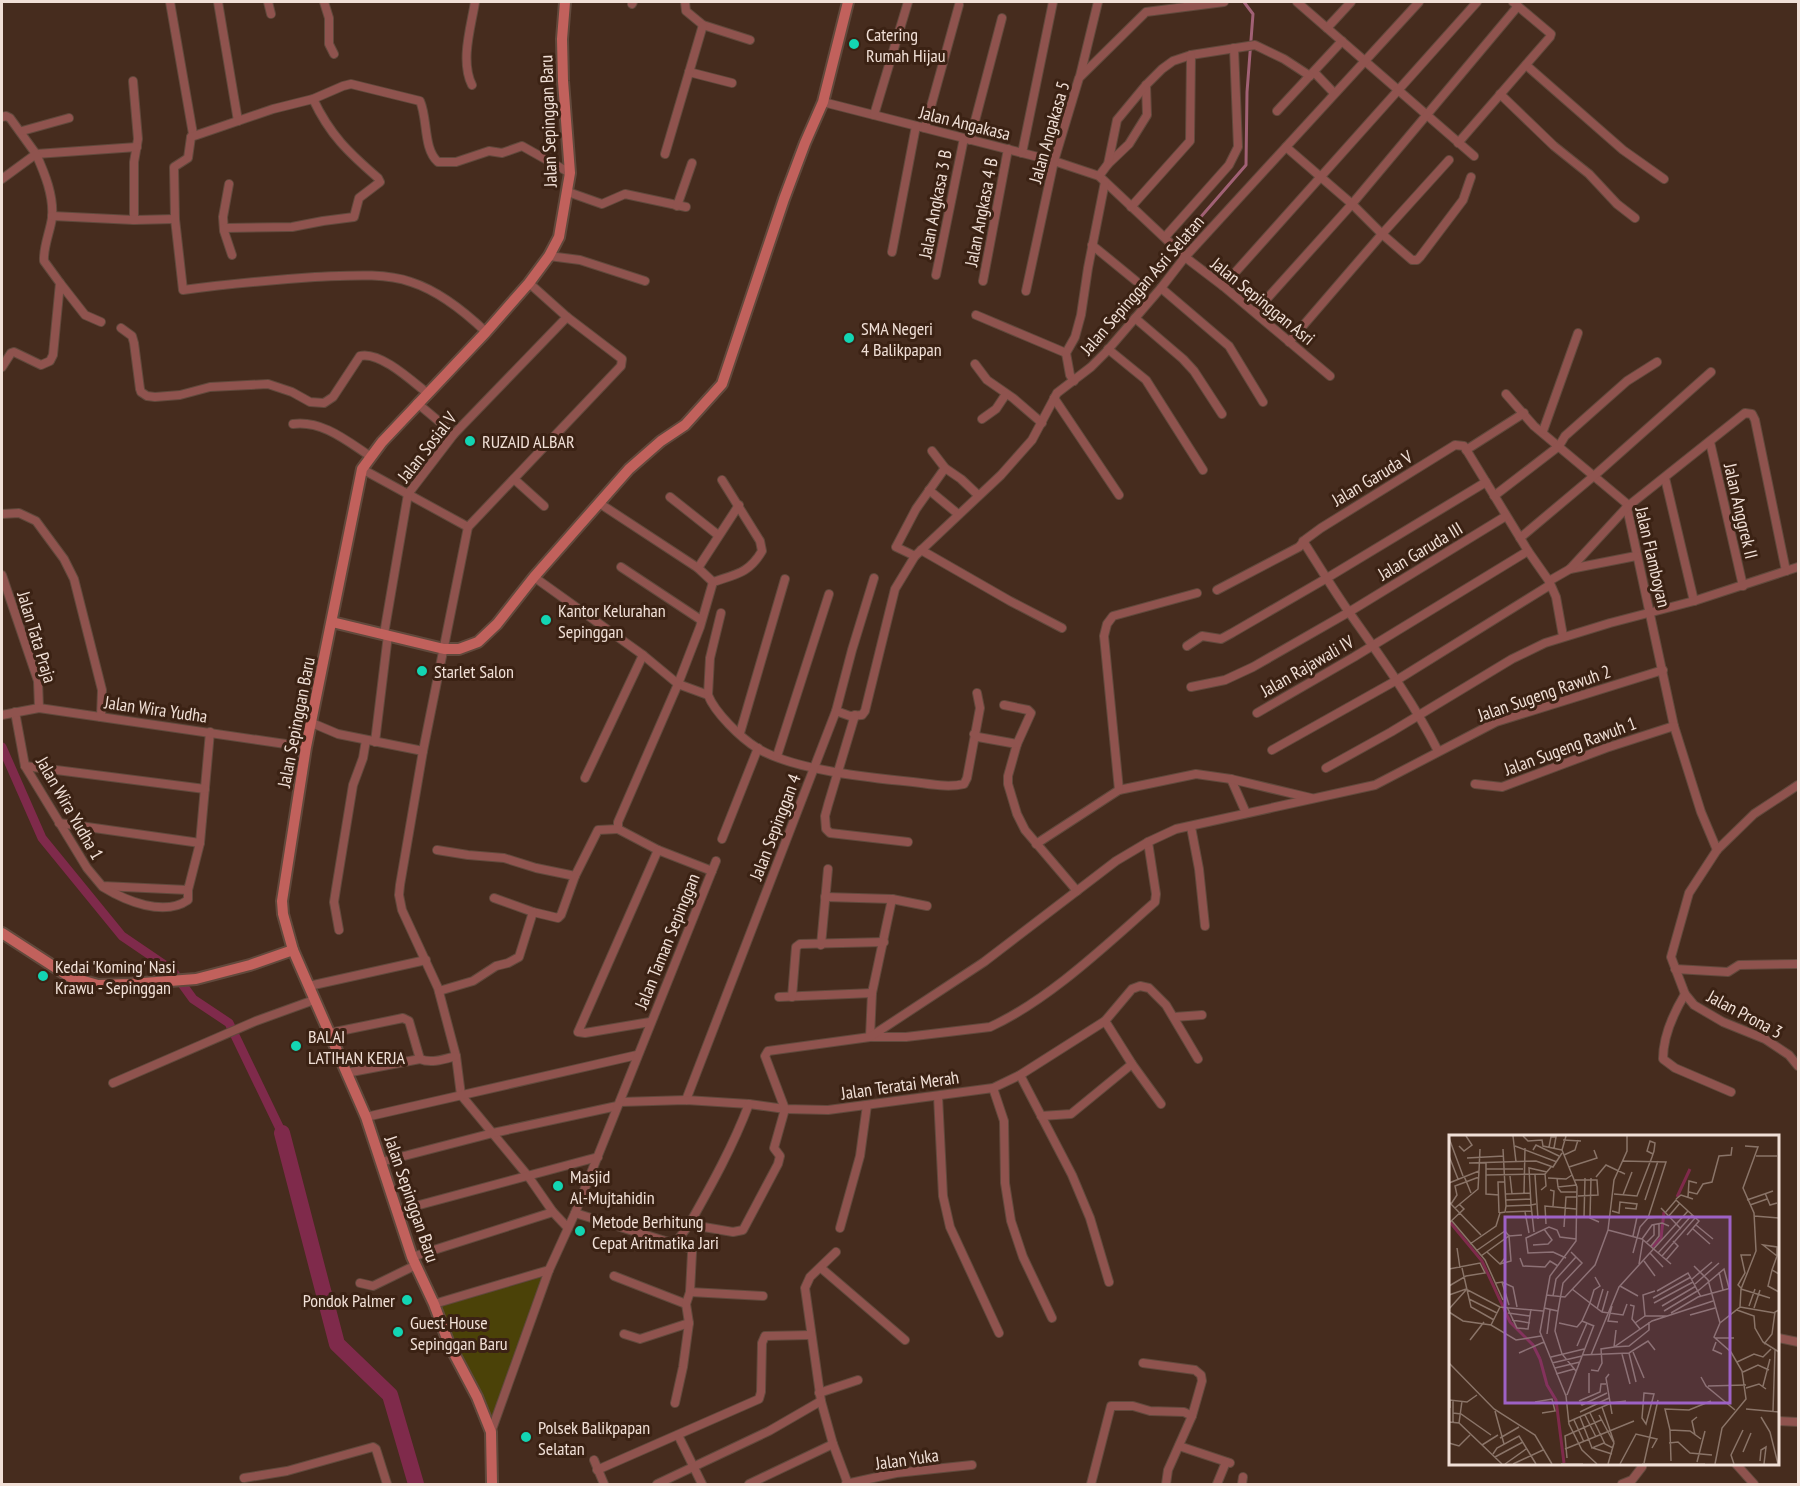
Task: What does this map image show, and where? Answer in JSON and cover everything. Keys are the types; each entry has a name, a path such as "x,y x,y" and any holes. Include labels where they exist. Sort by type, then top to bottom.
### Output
{"street":[{"path":"170,2 192,137 188,158 174,167 175,219 183,290 270,280 376,276 410,281 430,291 450,303 486,332"},
{"path":"218,2 238,121"},
{"path":"268,2 271,14"},
{"path":"324,2 329,18 329,44 334,54"},
{"path":"472,85 466,64 475,2"},
{"name":"Jalan Sepinggan Baru","path":"492,1485 491,1432 477,1397 449,1344 414,1261 366,1117 292,950 283,915 283,889 306,747 362,469 370,456 417,403 486,332 529,283 549,256 559,237 570,173 563,81 562,39 565,2"},
{"path":"685,2 686,11 703,25 750,40"},
{"path":"332,622 444,649 459,649 478,642 637,462 661,441 685,425 722,384 784,199 823,102 848,2"},
{"path":"874,115 908,2"},
{"path":"1022,153 1053,2"},
{"path":"1079,78 1098,2"},
{"path":"1148,2 1146,12 1224,2"},
{"path":"1299,2 1474,156"},
{"path":"1327,28 1351,2"},
{"name":"Jalan Sepinggan Asri Selatan","path":"855,715 862,715 865,711 895,589 918,553 1001,475 1032,440 1054,398 1072,378 1108,349 1161,288 1183,255 1419,2"},
{"path":"1223,286 1477,2"},
{"path":"1255,312 1427,116 1516,4 1551,34 1550,38 1458,143"},
{"path":"892,252 921,127 959,5"},
{"name":"Jalan Angakasa 5","path":"1026,291 1054,160 1079,78 1146,12"},
{"name":"Jalan Angkasa 3 B","path":"936,275 967,139 1002,18"},
{"path":"665,154 703,25"},
{"path":"1277,111 1342,41"},
{"path":"1072,378 1066,354 1075,337 1081,315 1102,179 1108,164 1117,120 1146,85 1173,61 1191,55 1256,45 1312,74 1334,93"},
{"path":"1166,237 1229,165 1235,155 1238,138 1234,48"},
{"path":"1131,207 1190,141 1191,55"},
{"path":"1526,65 1623,150 1664,179"},
{"path":"689,72 732,83"},
{"path":"133,81 137,147 134,162 134,220"},
{"path":"192,137 273,109 313,99 351,84 417,100 422,104 428,141 433,156 438,162 456,162 489,151 502,153 522,146 570,173"},
{"path":"1108,164 1129,144 1147,115 1146,85"},
{"path":"1500,94 1554,146 1589,174 1617,204 1635,218"},
{"path":"224,228 292,227 348,219 354,217 359,198 380,182 340,144 324,122 313,99"},
{"name":"Jalan Angakasa","path":"823,102 1054,160 1102,179"},
{"path":"2,117 10,118 22,131 36,154 51,193 52,216 44,261 85,315 101,322"},
{"path":"22,131 69,118"},
{"path":"2,179 36,154 137,147"},
{"path":"1286,147 1412,260 1417,260 1462,200 1471,177"},
{"name":"Jalan Angkasa 4 B","path":"983,281 1008,149"},
{"path":"1289,342 1449,160"},
{"path":"568,192 602,204 625,194 682,206 692,163"},
{"name":"Jalan Sepinggan Asri","path":"1102,179 1183,255 1330,376"},
{"path":"229,184 223,217 232,255"},
{"path":"52,216 134,220 175,219"},
{"path":"1092,245 1136,281"},
{"path":"549,256 580,260 645,281"},
{"path":"2,367 14,352 41,365 50,361 53,355 60,283"},
{"path":"529,283 623,362 468,527 423,751 399,896 402,910 439,991 456,1056 461,1095 568,1228"},
{"path":"1161,288 1229,346 1263,402"},
{"path":"976,315 1066,354"},
{"name":"Jalan Sosial V","path":"375,742 386,634 408,494 454,434 567,317"},
{"path":"1135,318 1194,371 1222,414"},
{"path":"121,328 132,336 140,388 141,392 147,396 180,395 218,387 268,384 286,389 310,402 324,403 333,397 360,356 366,355 399,369 427,393"},
{"path":"1543,431 1578,333"},
{"path":"1108,349 1146,380 1203,470"},
{"path":"1494,496 1559,446 1565,436 1627,381 1657,362"},
{"path":"975,364 987,380 1042,423"},
{"path":"1520,538 1711,372"},
{"name":"Jalan Flamboyan","path":"1506,394 1534,426 1618,494 1627,507 1674,726 1701,812 1717,850"},
{"path":"982,419 996,409 1009,395"},
{"path":"1054,398 1119,495"},
{"path":"417,403 454,434"},
{"path":"1524,413 1466,450 1550,583 1556,597 1563,636"},
{"path":"1272,750 1397,680 1570,570 1627,507 1745,413 1752,414 1764,457 1786,571"},
{"path":"292,424 311,424 323,428 370,456"},
{"name":"Jalan Anggrek II","path":"1710,442 1743,586"},
{"name":"Jalan Garuda V","path":"1217,590 1299,547 1321,528 1455,445 1464,446 1466,450"},
{"path":"932,451 945,468 978,495"},
{"path":"945,468 916,509 896,547 918,553 1062,627"},
{"path":"362,469 468,527"},
{"path":"1665,478 1694,602"},
{"path":"514,479 544,506"},
{"path":"713,582 743,573 755,563 762,551 760,541 722,480"},
{"path":"1187,646 1202,636 1221,639 1328,578 1486,482"},
{"path":"929,490 958,514"},
{"path":"670,497 718,535"},
{"path":"599,503 698,568 713,582"},
{"path":"698,568 739,505"},
{"path":"2,514 20,513 36,521 64,559 74,579 102,690 101,717"},
{"name":"Jalan Garuda III","path":"1191,687 1236,676 1349,612 1506,516"},
{"path":"1304,541 1349,612 1397,680 1438,751"},
{"name":"Jalan Rajawali IV","path":"1257,713 1528,551"},
{"path":"1570,570 1636,556"},
{"path":"621,567 701,620"},
{"path":"1326,768 1512,659 1545,643 1563,636 1694,602 1798,567"},
{"name":"Jalan Tata Praja","path":"2,574 38,681 39,708"},
{"path":"534,577 642,655 678,684 707,694"},
{"name":"Jalan Sepinggan 4","path":"686,1100 836,711 874,578"},
{"path":"740,733 784,579"},
{"path":"494,898 533,912 558,918 561,915 575,876 598,830 618,829 618,822 678,684 713,582"},
{"path":"1119,790 1104,636 1107,624 1113,616 1197,593"},
{"path":"777,756 829,594"},
{"path":"721,613 710,658 707,694 713,707 740,733 758,748 777,756 814,767 883,779 945,785 964,784 980,708 977,693"},
{"path":"585,778 642,655"},
{"name":"Jalan Sugeng Rawuh 2","path":"870,1036 984,962 1116,861 1176,829 1375,785 1496,722 1663,670"},
{"path":"1004,705 1031,712 1017,744 1008,776 1008,784 1017,814 1036,844 1077,891"},
{"name":"Jalan Wira Yudha","path":"2,715 39,708 306,747"},
{"path":"836,711 849,716 855,715 825,816 826,829 830,833 908,842"},
{"name":"Jalan Wira Yudha 1","path":"15,712 25,766 87,868 102,886 188,891"},
{"path":"312,723 338,734 423,751"},
{"name":"Jalan Sugeng Rawuh 1","path":"1475,784 1502,787 1606,748 1674,726"},
{"path":"102,886 127,900 155,906 180,905 188,900 188,891 200,843 210,732"},
{"path":"974,734 978,737 1017,744"},
{"path":"339,930 334,902 353,785 365,753 366,740"},
{"path":"722,839 758,748"},
{"path":"25,766 205,789"},
{"path":"1036,844 1119,790 1196,774 1231,779 1316,799"},
{"path":"1231,779 1246,813"},
{"name":"Jalan Prona 3","path":"1798,785 1754,814 1717,850 1689,893 1671,957 1685,994 1694,1005 1723,1022 1765,1039 1789,1055 1798,1066"},
{"path":"59,824 200,843"},
{"path":"1191,827 1199,869 1205,926"},
{"name":"Jalan Taman Sepinggan","path":"491,1432 549,1270 598,1157 712,871 658,850 618,829"},
{"path":"690,1223 733,1232 743,1230 778,1164 780,1156 774,1148 785,1109 765,1056 766,1053 870,1036 906,1037 990,1027 1002,1021 1038,998 1098,953 1155,902 1156,894 1148,842"},
{"path":"437,850 504,858 536,868 575,876"},
{"path":"650,1022 585,1033 578,1032 658,850"},
{"path":"712,871 716,861"},
{"path":"821,945 828,869"},
{"path":"825,897 891,899 927,906"},
{"path":"870,1036 872,993 891,899"},
{"path":"439,991 473,981 496,966 519,957 533,912"},
{"path":"2,933 47,964 79,981 98,985 196,979 250,965 292,950"},
{"path":"792,997 796,948 800,944 884,942"},
{"path":"309,986 426,960"},
{"path":"1675,969 1728,972 1739,965 1798,964"},
{"name":"Jalan Teratai Merah","path":"381,1162 619,1104 686,1100 785,1109 828,1110 993,1088 1020,1075 1105,1020 1132,989 1140,986 1149,988 1174,1017"},
{"path":"779,997 872,993"},
{"path":"1685,994 1669,1026 1663,1047 1663,1059 1675,1068 1731,1092"},
{"path":"113,1083 256,1021 314,1000"},
{"path":"1198,1059 1174,1017 1202,1015"},
{"path":"330,1033 403,1018 409,1021 420,1059"},
{"path":"1105,1020 1132,1064 1161,1104"},
{"path":"366,1117 637,1055"},
{"path":"346,1073 420,1059 439,1060 456,1056"},
{"path":"1041,1116 1071,1114 1132,1064"},
{"path":"1020,1075 1072,1175 1090,1218 1109,1282"},
{"path":"993,1088 1004,1121 1005,1183 1011,1221 1023,1257 1052,1318"},
{"path":"938,1096 943,1196 950,1227 999,1334"},
{"path":"675,1244 690,1223 732,1146 749,1104"},
{"path":"840,1228 861,1156 867,1105"},
{"path":"397,1211 598,1157"},
{"path":"360,1283 373,1286 414,1261 553,1212"},
{"path":"575,1213 692,1249 690,1293 686,1304 689,1323 675,1403"},
{"path":"836,1252 810,1277 806,1288 820,1397 847,1484"},
{"path":"821,1268 905,1340"},
{"path":"434,1304 549,1270"},
{"path":"614,1276 686,1304"},
{"path":"690,1293 763,1296"},
{"path":"624,1334 640,1339 689,1323"},
{"path":"597,1470 759,1398 762,1343 765,1336 811,1335"},
{"path":"1779,1338 1798,1342"},
{"path":"1143,1364 1195,1370 1201,1375 1202,1381 1192,1416 1168,1470 1166,1485"},
{"path":"657,1485 769,1431 820,1397 858,1380"},
{"path":"1091,1485 1111,1406 1134,1406 1150,1411 1184,1412 1192,1416"},
{"path":"1779,1421 1798,1422"},
{"path":"678,1435 702,1485"},
{"path":"749,1485 833,1444"},
{"path":"244,1478 287,1471 373,1446 376,1449 387,1485"},
{"path":"1179,1446 1228,1462 1218,1485"},
{"path":"594,1460 604,1485"},
{"name":"Jalan Yuka","path":"847,1484 896,1473 972,1465"},
{"path":"1737,1465 1754,1485"},
{"path":"1622,1485 1632,1480 1642,1467"}],"shaded area":[{"path":"542,1277 492,1419 439,1307"}],"waterway":[{"path":"1179,242 1246,165 1247,92 1253,14 1244,2"},
{"path":"2,747 42,838 122,936 172,970 193,999 229,1023 282,1133"},
{"path":"282,1133 337,1344 390,1395 416,1484"}],"place":[{"name":"Catering Rumah Hijau","path":"854,44"},
{"name":"SMA Negeri 4 Balikpapan","path":"849,338"},
{"name":"RUZAID ALBAR","path":"470,441"},
{"name":"Kantor Kelurahan Sepinggan","path":"546,620"},
{"name":"Starlet Salon","path":"422,671"},
{"name":"Kedai 'Koming' Nasi Krawu - Sepinggan","path":"43,976"},
{"name":"BALAI LATIHAN KERJA","path":"296,1046"},
{"name":"Masjid Al-Mujtahidin","path":"558,1186"},
{"name":"Metode Berhitung Cepat Aritmatika Jari","path":"580,1231"},
{"name":"Pondok Palmer","path":"407,1300"},
{"name":"Guest House Sepinggan Baru","path":"398,1332"},
{"name":"Polsek Balikpapan Selatan","path":"526,1437"}]}
